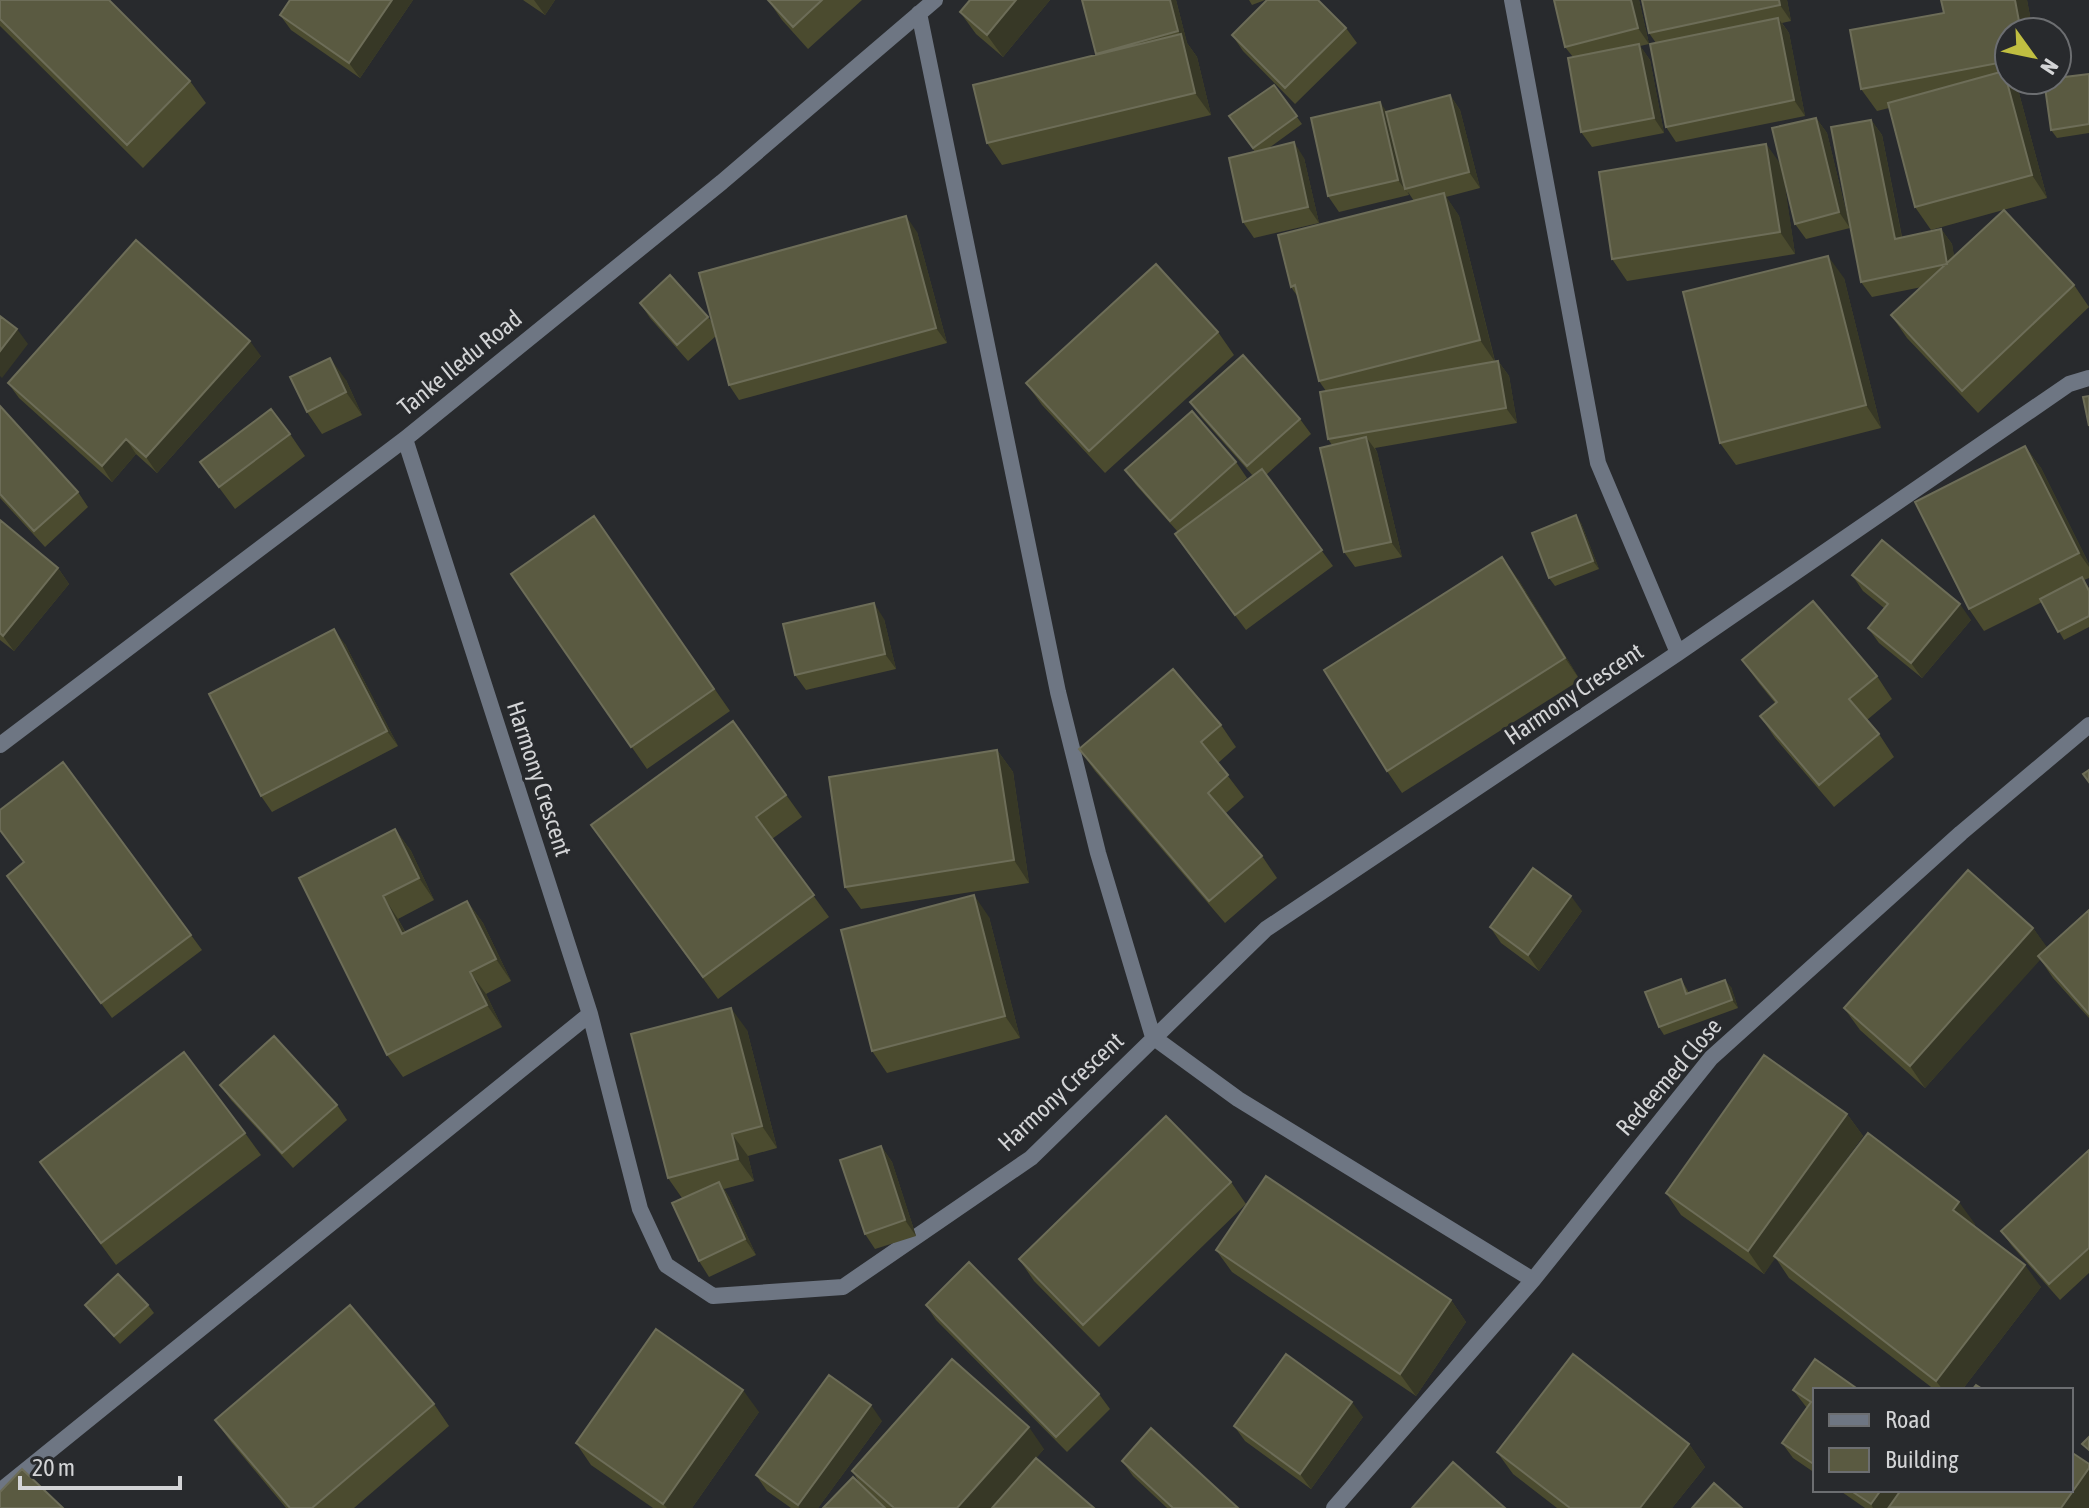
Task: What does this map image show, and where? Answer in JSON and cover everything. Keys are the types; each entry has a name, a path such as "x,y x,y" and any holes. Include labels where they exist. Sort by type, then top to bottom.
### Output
{"street":[{"name":"Tanke Iledu Road","path":"0,745 405,439 722,182 935,0"},
{"path":"1512,0 1598,463 1678,653"},
{"path":"919,13 1058,692 1098,853 1153,1037 1238,1099 1533,1280"},
{"name":"Harmony Crescent","path":"405,439 590,1014 640,1209 666,1265 713,1296 843,1287 1031,1158 1266,929 1678,653 2069,384 2089,378"},
{"name":"Redeemed Close","path":"1334,1508 1533,1280 1711,1058 1961,833 2089,725"},
{"path":"0,1491 590,1014"}],"building":[{"path":"0,0 109,0 190,81 127,145 0,19"},
{"path":"290,0 392,0 349,63 280,15"},
{"path":"768,0 822,0 793,27"},
{"path":"970,0 1016,0 987,35 960,12"},
{"path":"1082,0 1170,0 1178,31 1096,54"},
{"path":"1267,0 1318,0 1346,28 1285,88 1232,35"},
{"path":"1554,0 1631,0 1638,28 1565,47"},
{"path":"1642,0 1779,0 1780,5 1649,33"},
{"path":"1941,0 2015,0 2018,16 1993,16 1993,64 1861,89 1850,30 1944,13"},
{"path":"1778,18 1794,100 1666,127 1650,44"},
{"path":"1181,34 1195,93 987,143 973,85"},
{"path":"1639,44 1654,118 1581,132 1568,58"},
{"path":"1993,74 1993,96 2011,96 2032,175 1915,207 1888,103"},
{"path":"2089,74 2089,124 2051,130 2046,96 2073,96 2073,76"},
{"path":"1274,85 1297,116 1253,148 1229,116"},
{"path":"1450,95 1469,172 1405,189 1386,112"},
{"path":"1380,102 1398,180 1328,196 1311,118"},
{"path":"1816,118 1839,212 1795,224 1772,128"},
{"path":"1871,120 1895,239 1941,229 1947,264 1861,282 1831,127"},
{"path":"1294,142 1308,207 1243,222 1229,158"},
{"path":"1766,144 1780,232 1612,259 1599,172"},
{"path":"1444,193 1480,340 1319,381 1295,285 1291,287 1278,235"},
{"path":"2004,210 2074,285 1962,391 1891,315"},
{"path":"906,216 936,328 729,385 699,273"},
{"path":"136,240 250,341 146,457 126,439 102,466 8,383"},
{"path":"1828,256 1866,405 1720,443 1683,292"},
{"path":"1156,264 1218,332 1089,451 1026,383"},
{"path":"670,275 708,317 677,345 640,303"},
{"path":"0,316 17,329 0,351"},
{"path":"1243,355 1300,419 1247,466 1190,402"},
{"path":"330,358 346,392 307,412 290,377"},
{"path":"1498,361 1506,408 1328,439 1320,392"},
{"path":"2089,396 2089,426 2083,397"},
{"path":"0,406 78,492 34,531 0,494"},
{"path":"271,409 290,434 219,487 200,462"},
{"path":"1192,411 1236,462 1170,521 1125,470"},
{"path":"1366,437 1391,542 1344,552 1320,448"},
{"path":"2025,446 2079,553 1969,609 1915,502"},
{"path":"1262,469 1322,550 1235,615 1175,534"},
{"path":"1576,515 1593,561 1549,578 1532,533"},
{"path":"594,516 714,689 631,747 511,574"},
{"path":"0,520 58,568 3,636 0,633"},
{"path":"1882,540 1960,604 1911,663 1868,628 1888,604 1852,575"},
{"path":"1502,557 1565,658 1387,771 1324,670"},
{"path":"2082,577 2089,591 2089,616 2058,632 2040,599"},
{"path":"1813,601 1877,676 1849,699 1879,734 1819,785 1760,716 1777,702 1742,660"},
{"path":"874,603 885,654 795,675 783,624"},
{"path":"334,629 387,731 261,796 209,694"},
{"path":"1173,669 1221,725 1201,742 1228,775 1208,793 1262,856 1209,901 1079,749"},
{"path":"733,721 786,795 756,817 814,895 703,977 591,825"},
{"path":"997,750 1014,860 845,887 829,777"},
{"path":"63,762 191,935 101,1003 7,876 24,862 0,830 0,810"},
{"path":"395,829 419,878 383,896 402,934 467,901 496,959 470,972 487,1005 387,1055 299,878"},
{"path":"1533,868 1571,896 1528,955 1490,927"},
{"path":"1968,870 2033,928 1910,1066 1844,1008"},
{"path":"974,895 1005,1016 872,1051 841,930"},
{"path":"2089,910 2089,1014 2038,956"},
{"path":"1681,979 1686,994 1725,980 1732,1000 1659,1027 1645,992"},
{"path":"731,1008 762,1126 732,1134 738,1159 668,1178 631,1034"},
{"path":"274,1036 337,1105 282,1153 220,1085"},
{"path":"184,1052 245,1133 101,1243 40,1162"},
{"path":"1764,1055 1847,1114 1748,1251 1666,1193"},
{"path":"1166,1116 1231,1182 1083,1325 1019,1259"},
{"path":"1868,1133 1959,1202 1953,1210 2025,1265 1936,1381 1774,1256"},
{"path":"881,1146 905,1220 865,1234 840,1160"},
{"path":"2089,1150 2089,1248 2049,1284 2001,1231"},
{"path":"1266,1176 1451,1300 1400,1374 1216,1250"},
{"path":"719,1182 745,1239 699,1261 672,1203"},
{"path":"969,1262 1099,1394 1056,1437 926,1305"},
{"path":"118,1274 148,1305 114,1336 85,1305"},
{"path":"350,1305 434,1404 312,1508 290,1508 215,1420"},
{"path":"656,1329 743,1390 663,1504 576,1443"},
{"path":"1286,1354 1352,1402 1300,1474 1234,1426"},
{"path":"1573,1354 1689,1444 1640,1508 1570,1508 1497,1452"},
{"path":"952,1359 1029,1427 957,1508 894,1508 852,1471"},
{"path":"1815,1359 1856,1388 1813,1388 1813,1464 1782,1443 1811,1402 1793,1390"},
{"path":"829,1375 871,1405 798,1505 756,1475"},
{"path":"1151,1428 1238,1508 1173,1508 1122,1461"},
{"path":"2089,1437 2089,1450 2082,1444"},
{"path":"2073,1453 2089,1464 2073,1491"},
{"path":"1036,1458 1094,1508 992,1508"},
{"path":"1453,1462 1505,1508 1412,1508"},
{"path":"22,1469 63,1508 0,1508 0,1492"},
{"path":"853,1477 885,1508 823,1508"},
{"path":"1714,1483 1742,1508 1692,1508"},
{"path":"1853,1492 1880,1492 1871,1504"},
{"path":"1900,1492 2072,1492 2061,1508 1889,1507"}]}
